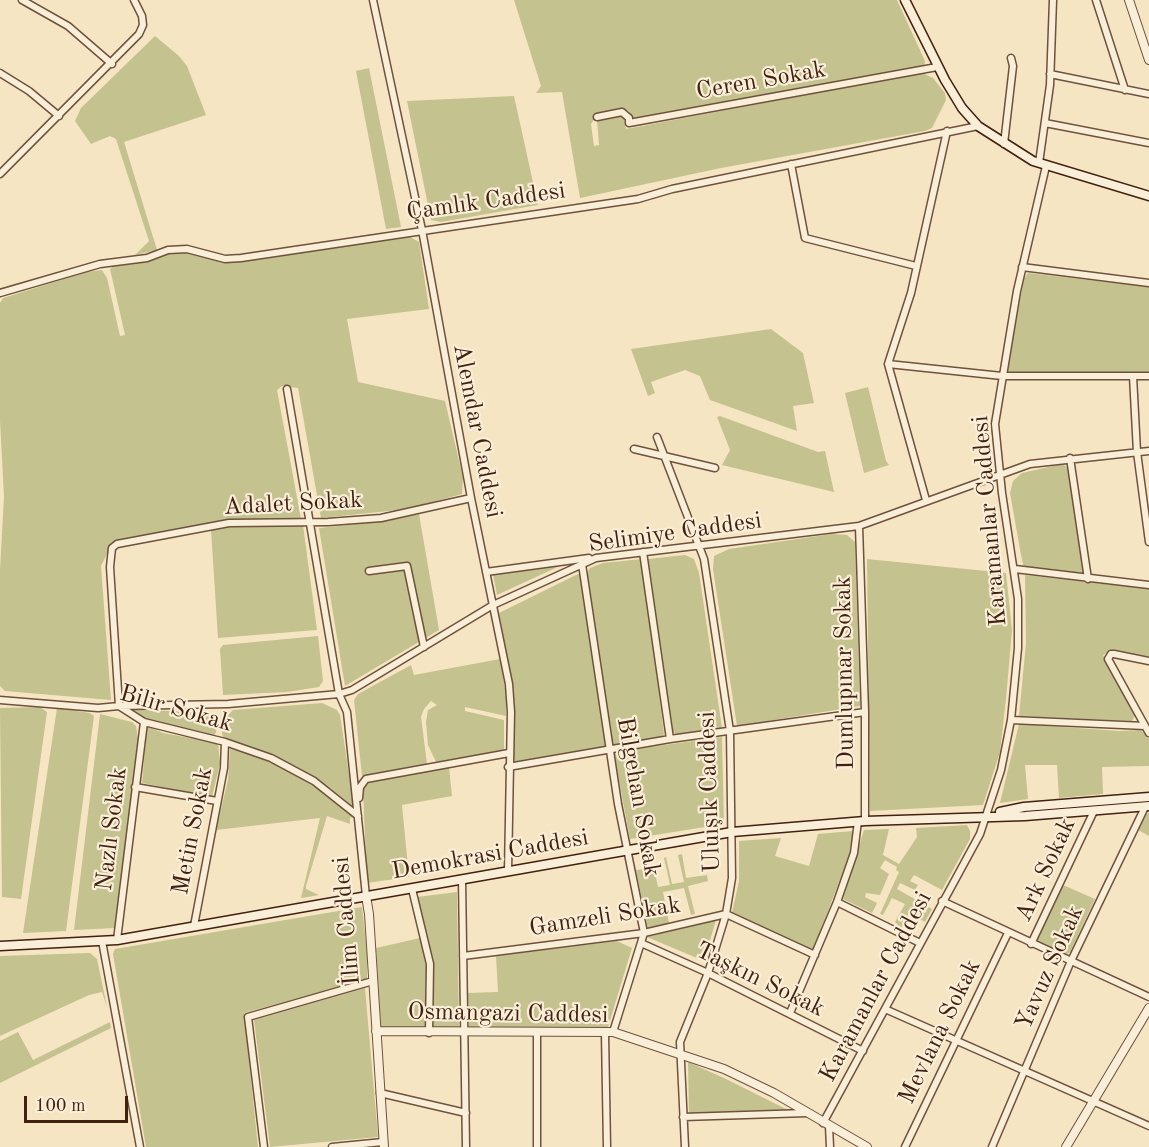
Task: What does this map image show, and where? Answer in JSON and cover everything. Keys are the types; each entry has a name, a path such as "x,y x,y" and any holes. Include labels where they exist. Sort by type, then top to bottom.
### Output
{"main road":[{"path":"905,0 937,67 957,100 978,126 1004,144 1043,164 1149,196"},
{"name":"Demokrasi Caddesi","path":"987,815 1024,807 1149,797"},
{"name":"Demokrasi Caddesi","path":"0,946 117,940 732,832 861,821 987,815 1025,816 1147,807"}],"street":[{"path":"22,0 68,26 112,64"},
{"path":"0,174 140,34 143,25 142,15 134,0"},
{"name":"Alemdar Caddesi","path":"373,0 422,230 510,695 508,872"},
{"name":"Karamanlar Caddesi","path":"826,1124 987,815 1002,770 1011,720 1018,648 1015,569 1002,493 1002,474 995,424 1022,267 1043,164 1053,0"},
{"path":"1096,0 1125,90"},
{"path":"1129,0 1149,60"},
{"path":"1004,144 1013,66 1011,58"},
{"name":"Ceren Sokak","path":"597,117 622,112 626,114 629,123 937,67"},
{"path":"0,73 59,116"},
{"path":"1050,74 1149,94"},
{"path":"1045,123 1149,143"},
{"name":"Çamlık Caddesi","path":"0,293 100,264 147,258 168,250 187,249 232,259 638,199 672,189 978,126"},
{"path":"926,500 888,364 911,293 947,131"},
{"path":"791,164 805,238 916,266"},
{"path":"1022,267 1149,283"},
{"path":"888,364 1002,376 1149,376"},
{"path":"1133,376 1137,452 1149,542"},
{"name":"İlim Caddesi","path":"287,389 339,694 346,712 366,896 383,1144"},
{"name":"Uluışık Caddesi","path":"657,438 701,547 730,731 732,878 726,914 708,973 682,1034 679,1052 685,1147"},
{"path":"634,449 715,468"},
{"name":"Selimiye Caddesi","path":"119,706 228,704 339,694 352,690 493,605 596,558 859,526 1030,464 1149,451"},
{"path":"1070,458 1088,579"},
{"name":"Adalet Sokak","path":"119,706 111,554 117,544 229,523 381,518 471,498"},
{"name":"Dumlupınar Sokak","path":"790,1013 837,902 854,853 861,821 865,712 859,526"},
{"path":"643,552 670,739"},
{"path":"486,573 596,558"},
{"name":"Bilgehan Sokak","path":"582,564 610,749 644,933 609,1032 607,1147"},
{"path":"369,571 407,566 424,647"},
{"path":"1015,569 1149,585"},
{"path":"1149,661 1111,654 1108,659 1149,733"},
{"name":"Bilir Sokak","path":"0,700 98,708 119,706 144,722 260,753 300,773 330,792 358,816"},
{"path":"508,766 670,739 865,712"},
{"path":"1011,720 1145,726"},
{"name":"Nazlı Sokak","path":"117,940 144,722"},
{"name":"Metin Sokak","path":"194,926 224,768 225,742"},
{"path":"358,816 360,787 366,779 509,753"},
{"path":"135,787 217,801"},
{"name":"Yavuz Sokak","path":"992,1147 1071,961 1147,807"},
{"name":"Ark Sokak","path":"1031,944 1094,811"},
{"path":"462,879 466,1147"},
{"path":"412,889 430,964 429,1033"},
{"path":"942,901 1149,997"},
{"path":"837,902 920,943"},
{"path":"726,914 815,955"},
{"name":"Gamzeli Sokak","path":"463,956 644,933 726,914"},
{"name":"Mevlana Sokak","path":"905,1147 1008,933"},
{"path":"102,941 140,1147"},
{"name":"Taşkın Sokak","path":"641,943 708,973 863,1051"},
{"path":"264,1147 248,1017 373,981"},
{"path":"1066,1147 1149,1008"},
{"path":"885,1009 1149,1126"},
{"name":"Osmangazi Caddesi","path":"376,1031 609,1032 679,1052 756,1084 867,1147"},
{"path":"537,1033 537,1147"},
{"path":"380,1093 466,1113"},
{"path":"683,1117 808,1113"},
{"path":"826,1124 830,1147"},
{"path":"332,1147 383,1144"}],"shaded area":[{"path":"514,0 897,0 925,61 924,66 633,118 629,111 621,108 598,113 591,124 594,146 599,145 597,120 614,116 623,115 626,129 922,73 933,78 945,93 946,100 932,128 925,131 721,168 580,198 562,92 536,93 541,86"},
{"path":"155,36 179,56 187,66 206,115 124,142 157,250 135,255 149,241 116,139 110,136 91,144 75,121 81,108"},
{"path":"369,68 401,227 386,229 356,71"},
{"path":"514,96 538,205 441,222 431,220 407,101"},
{"path":"408,236 419,242 429,309 347,319 358,382 445,401 463,478 462,494 408,509 321,518 298,388 282,386 277,390 301,519 232,521 123,539 112,544 101,566 111,700 5,691 0,686 0,570 4,497 0,420 0,303 3,298 87,272 102,270 107,278 120,336 125,335 110,269 115,265 138,262 180,251 230,263"},
{"path":"1028,273 1149,287 1149,373 1006,373 1024,279"},
{"path":"771,329 803,353 814,403 793,406 797,431 710,400 700,376 685,370 651,382 655,393 648,396 631,349"},
{"path":"868,387 886,461 889,465 864,473 845,393"},
{"path":"720,416 818,452 825,451 834,492 722,465 730,450 717,417"},
{"path":"1062,464 1069,468 1084,572 1082,575 1024,568 1021,555 1010,493 1013,481 1022,473"},
{"path":"419,514 439,630 345,686 319,528 386,521"},
{"path":"236,525 303,525 317,630 218,638 211,530"},
{"path":"832,534 847,535 855,542 860,706 737,726 713,569 714,556 729,549"},
{"path":"685,555 694,559 699,573 722,728 679,735 673,732 648,559"},
{"path":"642,559 664,734 661,737 613,746 587,573 590,568 603,563"},
{"path":"867,559 1006,573 1012,630 1006,699 1000,752 983,805 870,811"},
{"path":"562,565 497,595 493,574"},
{"path":"578,574 582,575 606,746 512,762 513,693 499,613"},
{"path":"1025,575 1149,589 1149,657 1110,651 1103,655 1135,715 1132,721 1019,716 1026,643"},
{"path":"318,636 323,681 319,687 287,692 223,695 220,649 223,645"},
{"path":"500,659 506,694 506,716 465,707 465,711 504,720 504,751 436,762 428,745 426,722 428,710 437,705 431,701 421,717 427,764 362,776 354,700 358,694 411,665 414,675"},
{"path":"322,703 337,710 340,715 354,807 329,787 291,765 267,753 224,739 222,734 224,720 233,710"},
{"path":"40,707 47,712 21,899 2,897 0,708"},
{"path":"57,708 90,713 94,716 66,931 23,933"},
{"path":"127,709 215,713 218,717 216,732 214,736 155,723"},
{"path":"100,714 132,722 136,726 138,739 115,928 74,930"},
{"path":"1019,724 1120,731 1141,730 1149,739 1149,766 1102,767 1103,794 1059,798 1057,765 1025,765 1028,799 1000,803"},
{"path":"147,726 163,733 218,743 220,763 212,797 142,783"},
{"path":"722,737 724,824 630,839 614,754 621,751"},
{"path":"230,749 260,757 291,771 324,792 353,817 350,818 350,824 327,816 306,886 306,889 319,895 301,898 320,818 216,830 228,780"},
{"path":"449,767 452,796 402,805 409,877 367,883 363,791 365,785 371,781"},
{"path":"1149,813 1149,836 1138,830 1146,814"},
{"path":"967,825 970,839 942,890 914,875 910,881 918,885 915,890 900,883 897,889 932,909 925,922 909,913 901,928 895,922 905,904 892,898 883,915 880,914 899,872 896,870 897,867 885,860 880,868 889,874 880,895 866,893 865,897 877,903 872,913 843,899 864,830 889,829 883,855 899,864 917,837 916,828"},
{"path":"853,831 849,856 813,950 732,913 739,881 739,841 781,838 775,856 809,866 818,834"},
{"path":"682,854 686,878 707,875 708,881 688,886 695,914 691,915 684,888 663,892 669,923 648,929 636,870 654,868 658,887 670,885 664,858 666,857 672,884 684,882 678,855"},
{"path":"1063,885 1095,899 1070,952 1065,955 1039,943 1037,939"},
{"path":"457,892 459,1030 433,1030 434,967 417,897"},
{"path":"362,907 367,952 367,979 244,1013 258,1147 146,1147 113,954 115,949"},
{"path":"716,920 704,961 647,937"},
{"path":"420,938 426,966 425,1029 381,1027 376,948"},
{"path":"617,941 632,948 608,1027 469,1028 468,993 498,992 496,956"},
{"path":"90,953 97,959 107,1007 102,992 89,995 0,1036 0,956"},
{"path":"365,988 378,1137 270,1147 254,1020"},
{"path":"110,1022 111,1028 0,1083 0,1041 18,1032 33,1060"},
{"path":"688,1062 724,1078 788,1110 689,1114"}]}
